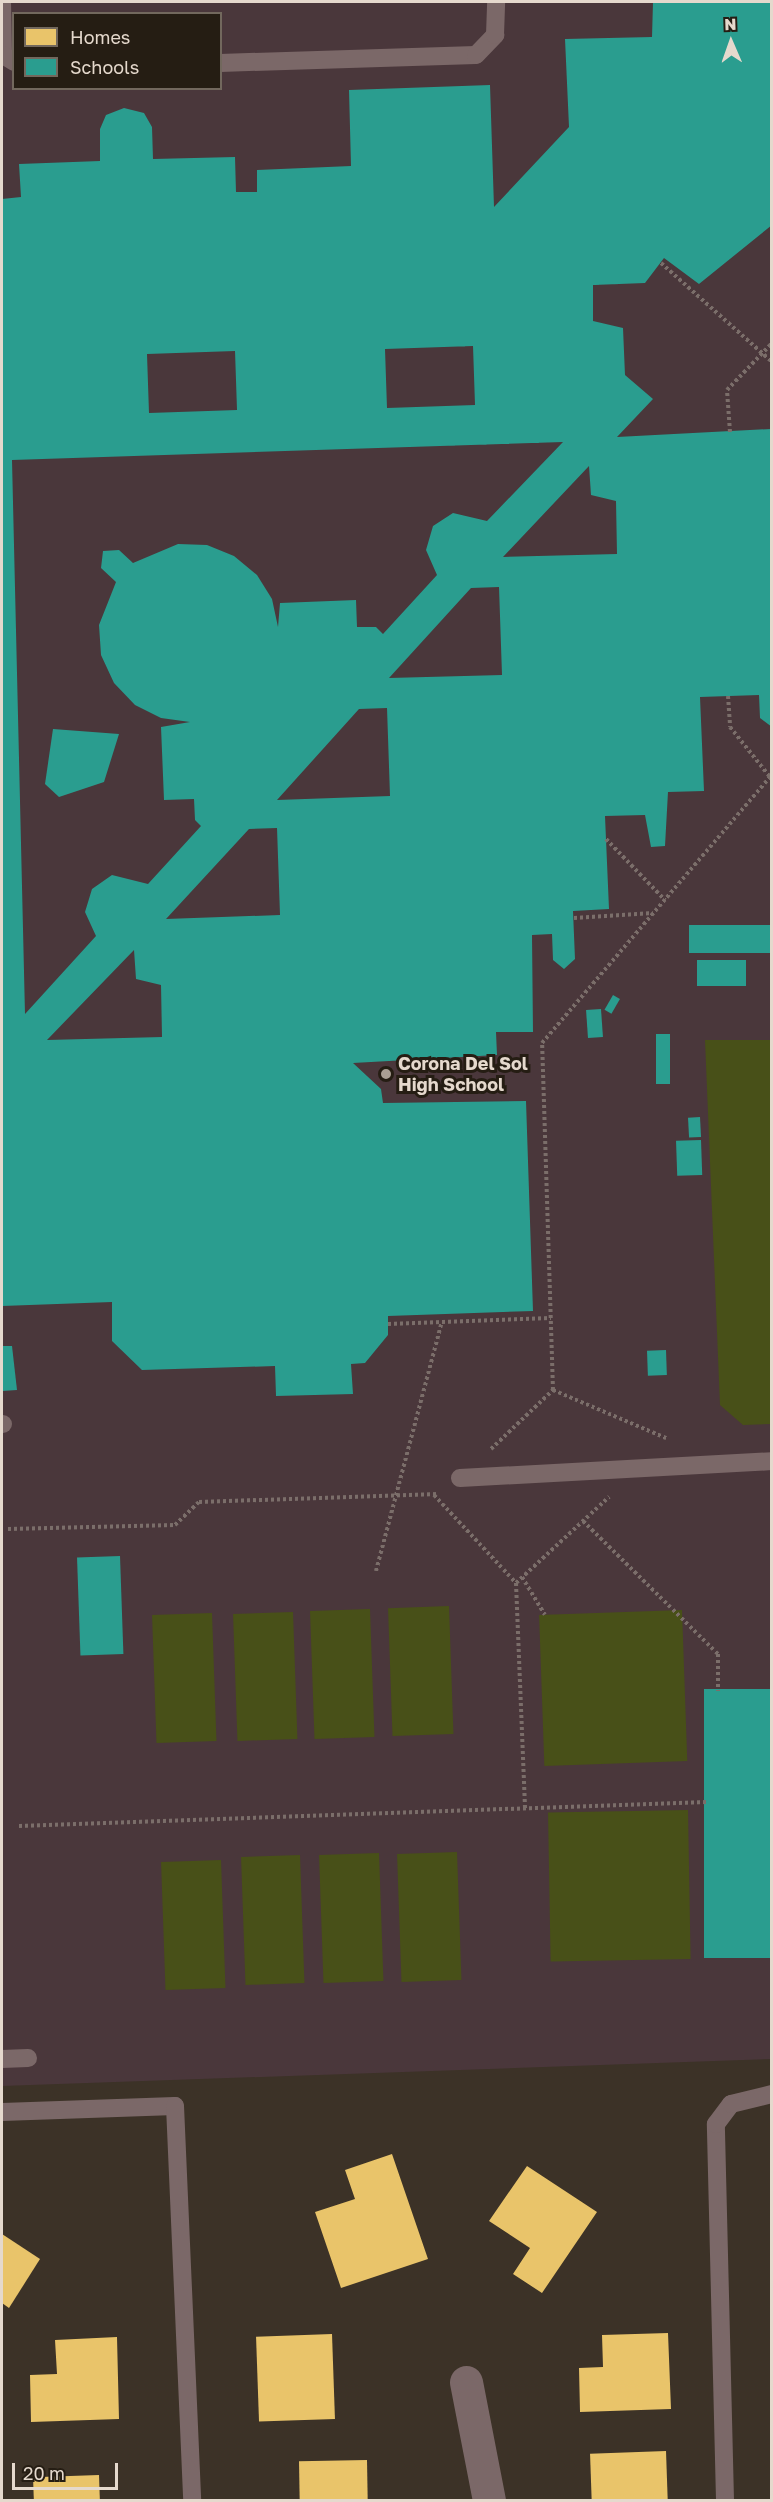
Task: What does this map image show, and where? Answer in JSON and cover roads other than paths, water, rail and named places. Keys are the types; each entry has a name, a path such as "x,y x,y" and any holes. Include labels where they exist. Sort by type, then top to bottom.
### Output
{"street":[{"path":"466,2382 489,2500"}],"lane":[{"path":"2,2 3,55 12,61"},
{"path":"222,63 476,55 495,35 496,2"},
{"path":"460,1478 771,1461"},
{"path":"2,2059 28,2058"},
{"path":"725,2500 716,2124 731,2104 771,2094"},
{"path":"2,2112 175,2106 192,2500"}],"place":[{"name":"Corona Del Sol High School","path":"386,1074"}]}
